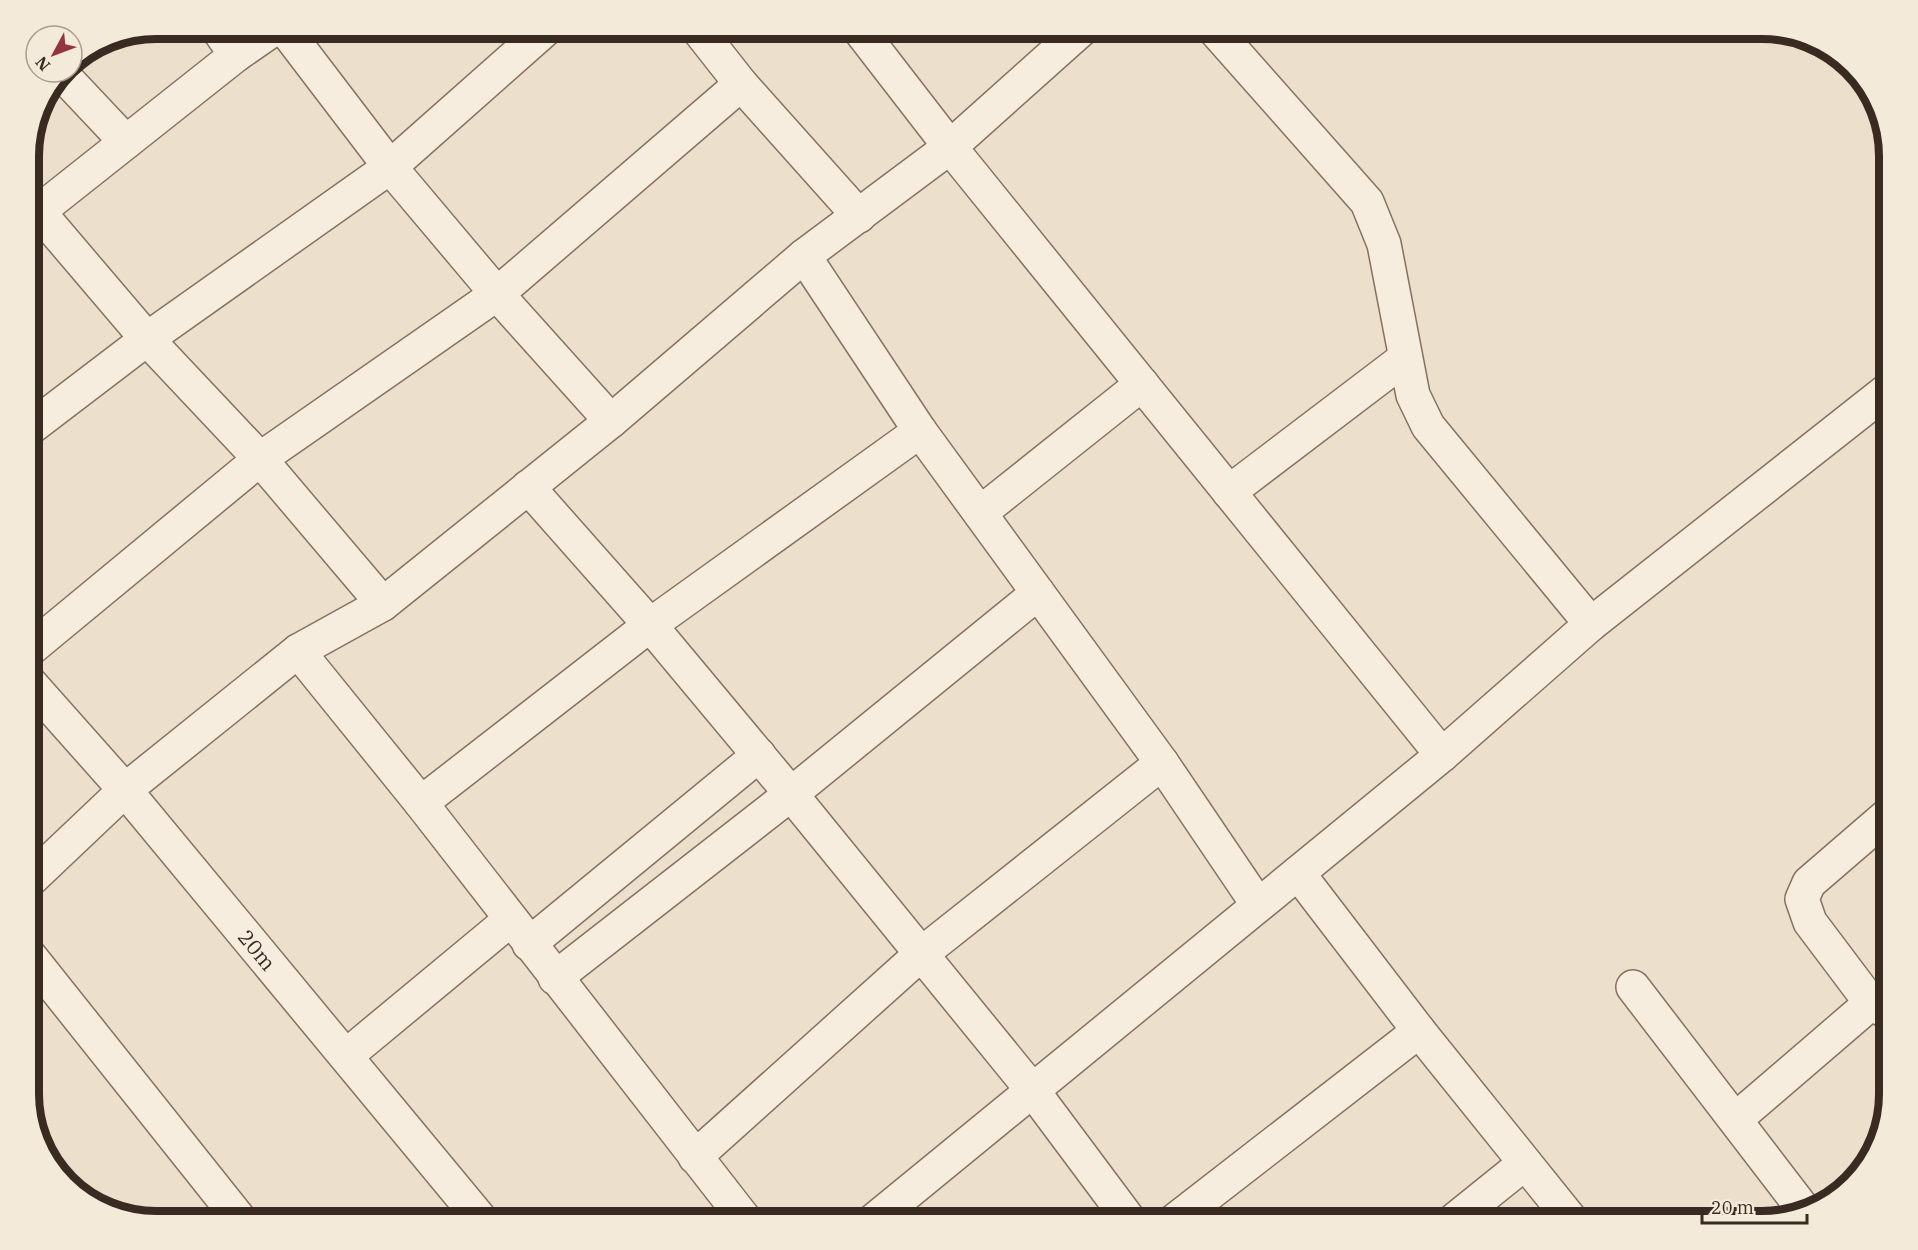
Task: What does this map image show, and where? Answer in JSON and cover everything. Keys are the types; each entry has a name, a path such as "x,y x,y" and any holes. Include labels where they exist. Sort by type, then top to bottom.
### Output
{"street":[{"path":"225,39 236,55"},
{"path":"39,210 259,39"},
{"path":"292,39 390,167 497,294 611,421"},
{"path":"39,421 147,339 390,167 535,39"},
{"path":"706,39 741,84 859,216"},
{"path":"867,39 950,147 1442,755"},
{"path":"39,872 125,790 298,651 383,604 611,421 804,256 950,147 1068,39"},
{"path":"1224,39 1367,202 1384,244 1404,359 1413,395 1428,426 1591,624"},
{"path":"71,84 126,142"},
{"path":"39,642 260,459 497,294 741,84"},
{"path":"39,222 260,459 383,604"},
{"path":"804,256 920,432 1162,764 1258,905"},
{"path":"1229,492 1404,359"},
{"path":"980,513 1142,384"},
{"path":"885,1211 1442,755 1591,624 1879,398"},
{"path":"421,803 650,625 920,432"},
{"path":"528,487 650,625 759,755 1032,1091 1122,1211"},
{"path":"555,978 791,794 1038,593"},
{"path":"298,651 421,803 738,1211"},
{"name":"20m","path":"39,693 125,790 474,1211"},
{"path":"346,1056 759,755"},
{"path":"695,1157 920,955 1162,764"},
{"path":"1879,823 1809,883 1802,899 1810,922 1879,1007"},
{"path":"1298,873 1419,1031 1564,1211"},
{"path":"39,968 233,1211"},
{"path":"1633,987 1800,1205"},
{"path":"1736,1119 1879,1009"},
{"path":"1187,1211 1419,1031"},
{"path":"1466,1211 1525,1163"}]}
